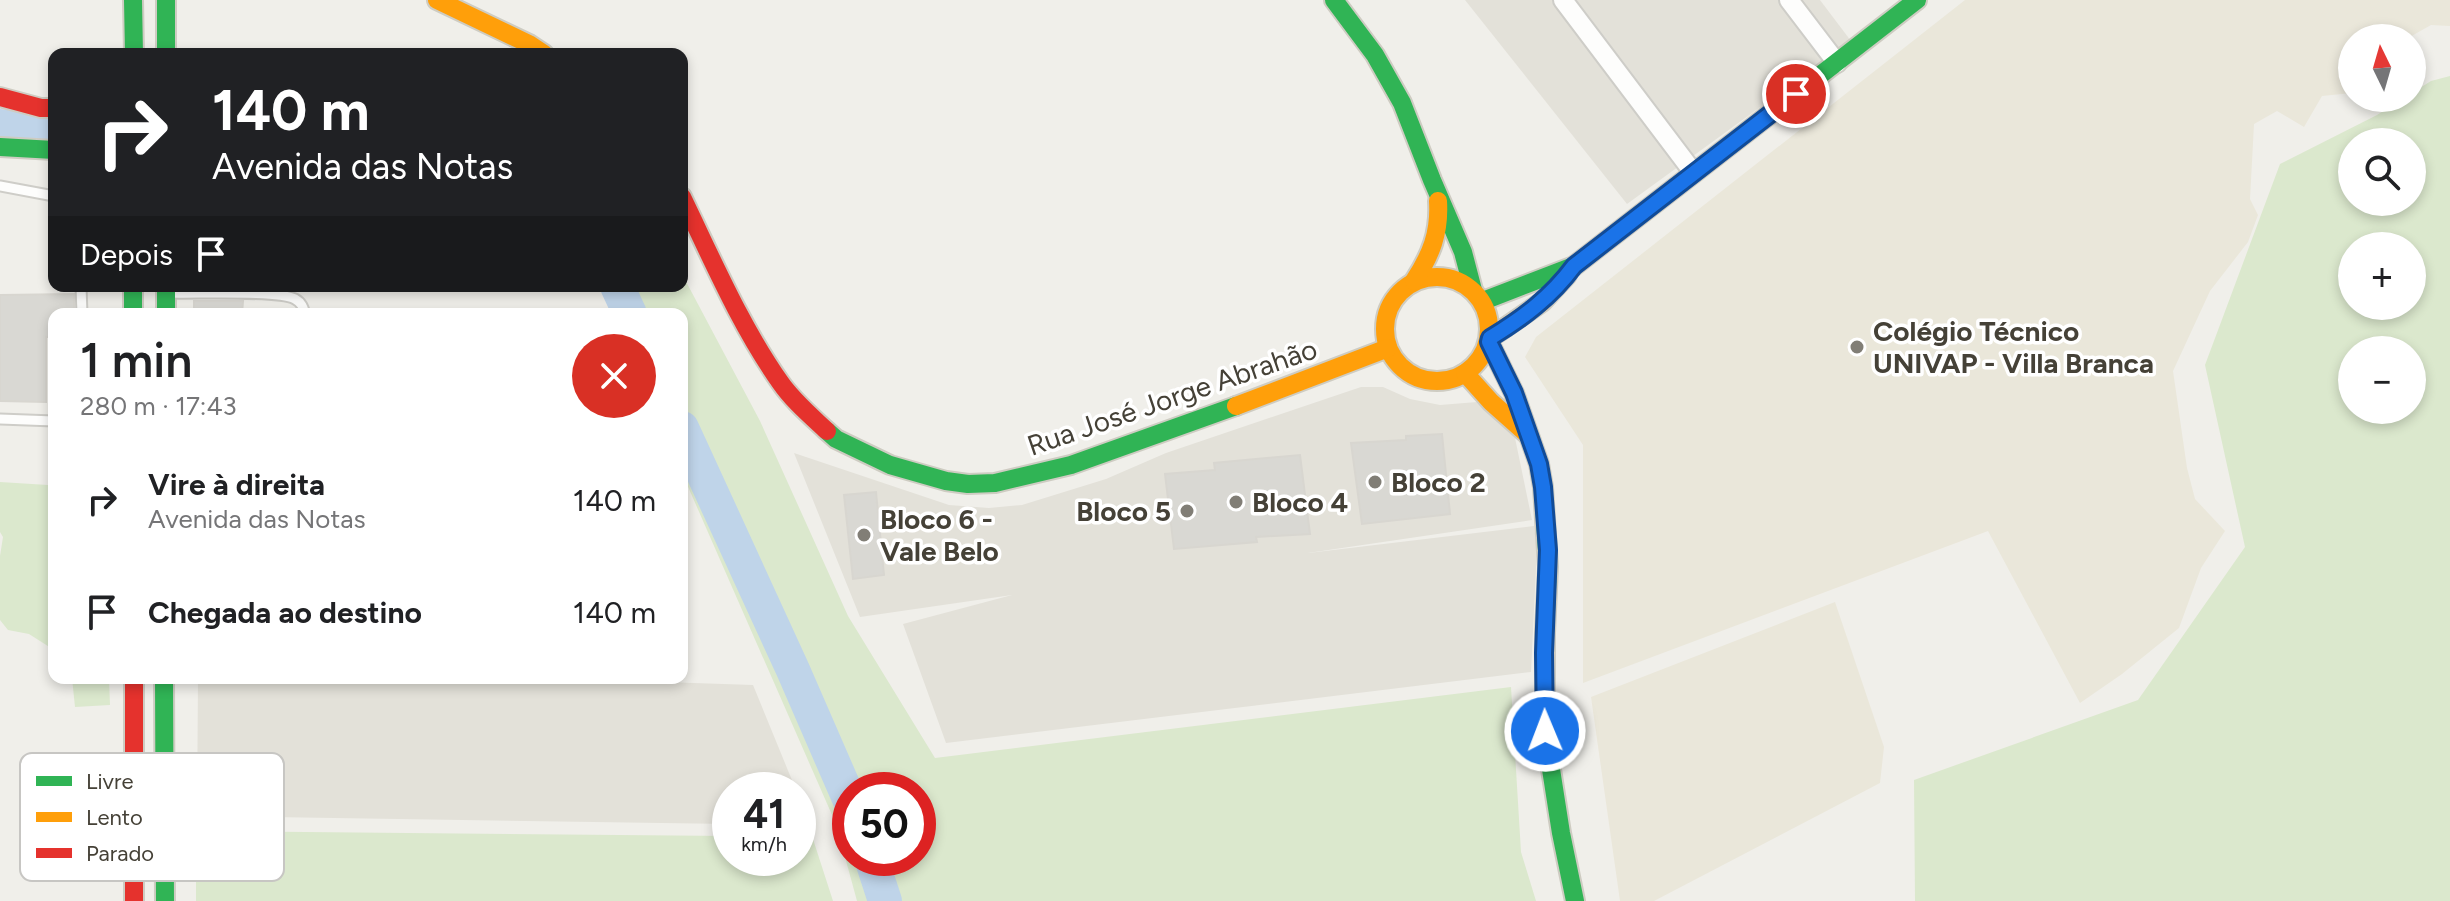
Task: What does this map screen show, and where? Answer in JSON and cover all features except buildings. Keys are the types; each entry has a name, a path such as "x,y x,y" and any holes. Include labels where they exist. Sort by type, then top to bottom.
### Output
{"main road":[{"path":"133,0 134,48"},
{"path":"437,0 535,48"},
{"path":"1334,0 1366,41 1396,89 1489,319 1489,340 1484,354 1465,373 1436,381 1421,379 1407,372 1396,361 1388,348 1385,322 1394,298 1414,281 1430,257 1439,219 1437,194"},
{"path":"1489,340 1551,294 1574,266 1917,0"},
{"path":"166,48 168,3"},
{"path":"0,97 48,108"},
{"path":"0,147 48,149"},
{"name":"Rua José Jorge Abrahão","path":"688,209 738,313 780,383 797,403 836,439 890,465 946,481 995,483 1071,465 1388,348"},
{"path":"1478,295 1537,282 1574,266"},
{"path":"1414,281 1429,276 1445,276 1460,281 1478,295"},
{"path":"1489,340 1514,393 1539,464 1548,532 1545,731 1555,802 1575,901"},
{"path":"1465,373 1491,402 1527,434"},
{"path":"134,684 134,753"},
{"path":"164,684 164,753"},
{"path":"165,881 165,901"}],"street":[{"path":"1563,0 1693,172"},
{"path":"1789,0 1837,63"}],"lane":[{"path":"0,186 48,195"},
{"path":"206,292 293,297 303,308"},
{"path":"0,419 48,421"}],"shaded area":[{"path":"1465,0 1820,0 1851,41 1627,204"},
{"name":"Colégio Técnico UNIVAP - Villa Branca","path":"1965,0 2450,0 2450,26 2338,24 2338,94 2322,96 2304,127 2277,111 2254,124 2250,199 2258,215 2248,242 2210,291 2173,371 2187,468 2195,499 2225,531 2201,568 2179,628 2080,703 1988,531 1583,683 1583,445 1525,357 1536,337"},
{"path":"1361,387 1383,387 1410,399 1440,405 1477,402 1515,438 1532,520 1308,553 1534,526 1537,549 1531,672 946,743 903,624 1012,595 860,617 794,453 949,505 989,508 1022,505 1106,479 1166,453"},
{"path":"1835,602 1884,747 1880,783 1654,901 1620,901 1591,697"},
{"path":"198,684 753,685 789,772 712,772 712,824 284,817 284,753 197,753"}],"green space":[{"path":"2450,76 2450,901 1915,901 1914,780 2138,700 2245,547 2205,365 2280,164 2338,135 2338,216 2426,216 2426,128 2351,128 2382,112 2426,112 2426,84"},
{"path":"688,285 760,421 848,616 935,758 1511,687 1521,852 1536,901 857,901 850,876 936,876 936,772 832,772 832,815 816,772 813,772 688,487 688,308 609,308 603,292 688,292"},
{"path":"0,482 48,485 48,646 29,634 8,630 0,620 3,537 0,532"},
{"path":"73,684 109,684 110,705 75,707"},
{"path":"284,832 712,836 712,876 816,876 816,848 833,901 196,901 196,881 284,881"}],"waterway":[{"path":"0,126 48,134"},
{"path":"620,292 627,308"},
{"path":"688,441 837,772"},
{"path":"877,876 885,901"}],"traffic: fast":[{"path":"133,0 134,48"},
{"path":"166,0 166,48"},
{"path":"1334,0 1375,55 1402,103 1463,252 1473,290"},
{"path":"1483,301 1574,266 1917,0"},
{"path":"0,147 48,150"},
{"path":"133,292 133,308"},
{"path":"166,292 166,308"},
{"path":"1489,342 1514,393 1539,464 1543,487 1548,567 1545,731 1575,901"},
{"path":"827,431 836,439 890,465 946,481 995,483 1071,465 1236,406"},
{"path":"164,684 164,753"},
{"path":"165,881 165,901"}],"traffic: slow":[{"path":"437,0 535,48"},
{"path":"1414,281 1433,243 1438,201"},
{"path":"1490,338 1542,302 1567,275"},
{"path":"1437,277 1457,281 1474,292 1485,309 1489,329 1485,349 1474,366 1457,377 1437,381 1417,377 1400,366 1389,349 1385,329 1389,309 1400,292 1417,281 1437,277"},
{"path":"1236,406 1388,348"},
{"path":"1465,373 1491,402 1527,434"}],"traffic: jam":[{"path":"0,97 48,108"},
{"path":"688,210 752,338 791,396 827,431"},
{"path":"134,684 134,753"},
{"path":"134,881 134,901"}],"place":[{"name":"Colégio Técnico UNIVAP - Villa Branca","path":"1857,347"},
{"name":"Bloco 2","path":"1375,482"},
{"name":"Bloco 4","path":"1236,502"},
{"name":"Bloco 5","path":"1187,511"},
{"name":"Bloco 6 - Vale Belo","path":"864,535"}],"route":[{"path":"1545,731 1548,532 1543,487 1539,464 1521,412 1489,342 1490,338 1531,311 1551,294 1574,266 1796,94"}]}
